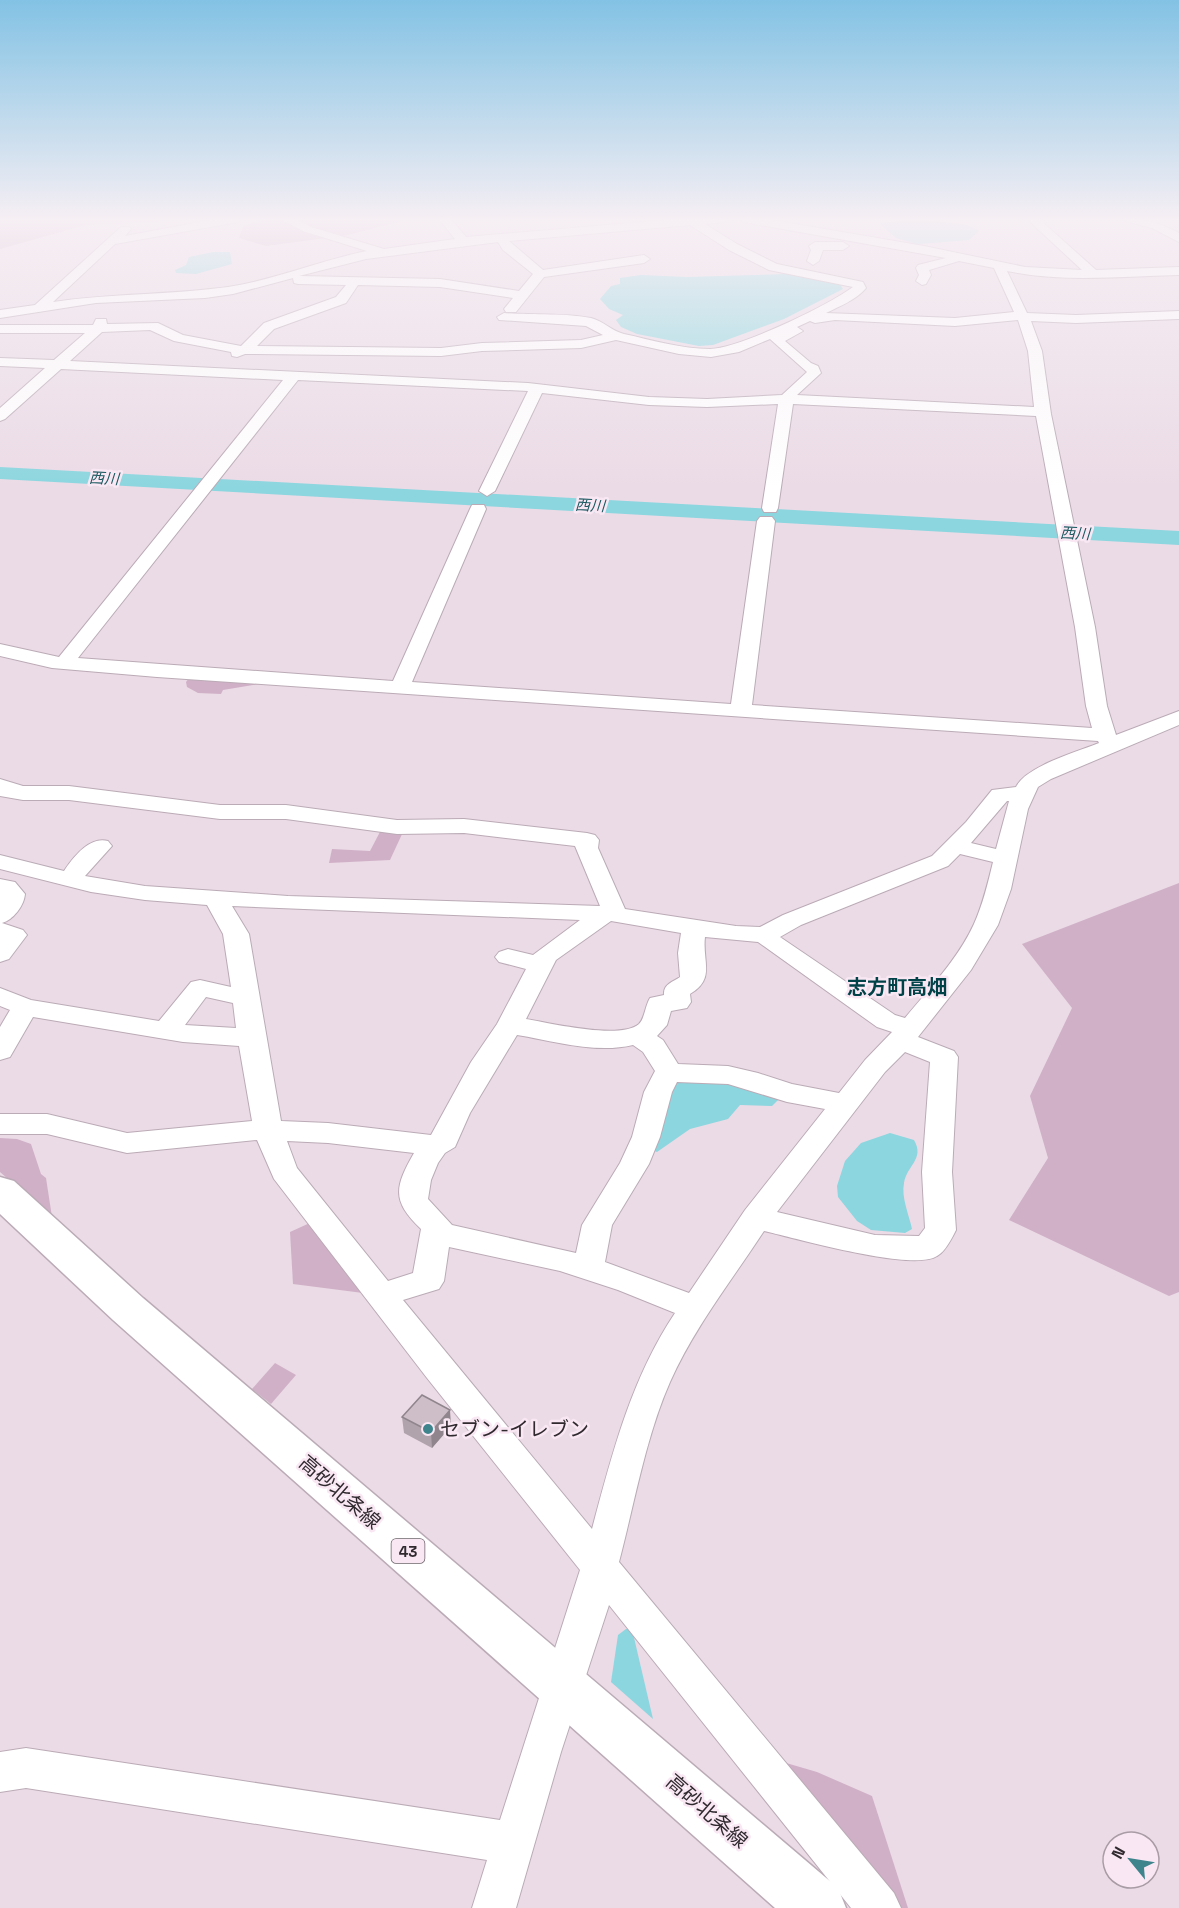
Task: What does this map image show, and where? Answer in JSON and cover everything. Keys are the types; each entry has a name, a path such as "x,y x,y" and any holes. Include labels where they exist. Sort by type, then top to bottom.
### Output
{"main road":[{"name":"高砂北条線","path":"0,1191 128,1309 818,1908"}],"street":[{"path":"0,314 39,308"},
{"path":"0,416 98,329 104,308"},
{"path":"214,372 241,350 249,347 269,326 319,308"},
{"path":"448,383 456,372 482,360 511,308"},
{"path":"504,317 589,322 616,336 679,350 711,353 734,349 825,308"},
{"path":"1019,308 1024,316 1035,351 1042,412 1108,740"},
{"path":"786,326 824,316 945,322 976,321 997,316 1076,319 1179,315"},
{"path":"741,710 786,399 794,389 814,373 813,369 806,366 776,340 835,316"},
{"path":"0,329 158,327 179,338 241,350 441,352 489,347 581,344 616,336"},
{"path":"402,351 417,336"},
{"path":"0,362 537,388 649,401 707,403 786,399 1042,412"},
{"path":"64,663 294,376"},
{"path":"487,491 537,388"},
{"path":"400,687 478,508"},
{"path":"0,650 64,663 741,710 1108,740"},
{"path":"494,1908 600,1568 633,1442 653,1382 695,1308 756,1218 875,1066 905,1034 962,964 986,925 999,889 1023,793 1029,783 1108,740 1179,717"},
{"path":"0,786 4,790 23,793 69,793 220,812 286,812 397,827 464,826 587,840 586,848 613,908 609,914 545,956 540,964 510,1025 456,1113 445,1140 435,1146 425,1160 416,1180 413,1199 419,1209 437,1226 428,1281 381,1295"},
{"path":"0,862 72,880 145,893 215,898 609,914 694,928 765,935 792,920 940,861 1000,795 1023,793"},
{"path":"72,880 75,872 100,846"},
{"path":"956,846 1006,858"},
{"path":"0,886 6,887 13,894 12,901 0,916"},
{"path":"215,898 236,934 251,1038 268,1130 284,1172 600,1568 879,1908"},
{"path":"510,1025 613,1040 640,1037 654,1025 659,1004 678,1002 677,990 689,985 693,979 695,973 691,952 694,928"},
{"path":"0,930 14,935 0,954"},
{"path":"756,1218 876,1246 927,1248 941,1230 937,1172 944,1057 905,1034 771,942 765,935"},
{"path":"508,957 540,964"},
{"path":"166,1030 200,988 246,998"},
{"path":"0,996 25,1007 166,1030 251,1038"},
{"path":"0,1051 25,1007"},
{"path":"640,1037 653,1046 670,1073"},
{"path":"588,1269 597,1225 634,1164 646,1137 658,1092 664,1079 670,1073 728,1075 748,1079 787,1093 847,1104"},
{"path":"0,1124 47,1124 127,1143 268,1130 328,1133 435,1146"},
{"path":"436,1233 562,1260 695,1308"},
{"path":"0,1772 26,1768 513,1843"}],"shaded area":[{"path":"190,677 271,682 223,690 221,694 198,693 187,687 186,682"},
{"path":"381,830 403,832 390,860 329,863 332,849 370,851"},
{"path":"1179,883 1179,1292 1169,1296 1009,1220 1048,1158 1030,1096 1072,1008 1022,944"},
{"path":"0,1138 17,1139 31,1144 41,1174 46,1178 52,1217 0,1172"},
{"path":"312,1222 363,1293 293,1284 290,1232"},
{"path":"275,1363 296,1375 271,1404 252,1389"},
{"path":"776,1760 817,1772 872,1796 908,1908 894,1908"}],"water":[{"path":"806,308 784,319 713,345 699,346 637,334 621,327 616,320 623,315 609,309"},
{"path":"673,1080 737,1082 779,1099 772,1106 740,1105 728,1119 690,1129 657,1152 649,1149"},
{"path":"890,1133 914,1140 918,1152 903,1188 912,1229 905,1233 871,1230 857,1221 838,1197 837,1186 845,1161 861,1143"},
{"path":"626,1629 632,1629 653,1719 611,1682 618,1635"}],"building":[{"path":"422,1395 450,1410 431,1432 402,1417"}],"waterway":[{"name":"西川","path":"0,473 1179,538"}],"place":[{"name":"セブン-イレブン","path":"428,1429"}],"district":[{"name":"志方町高畑","path":"897,987"}]}
